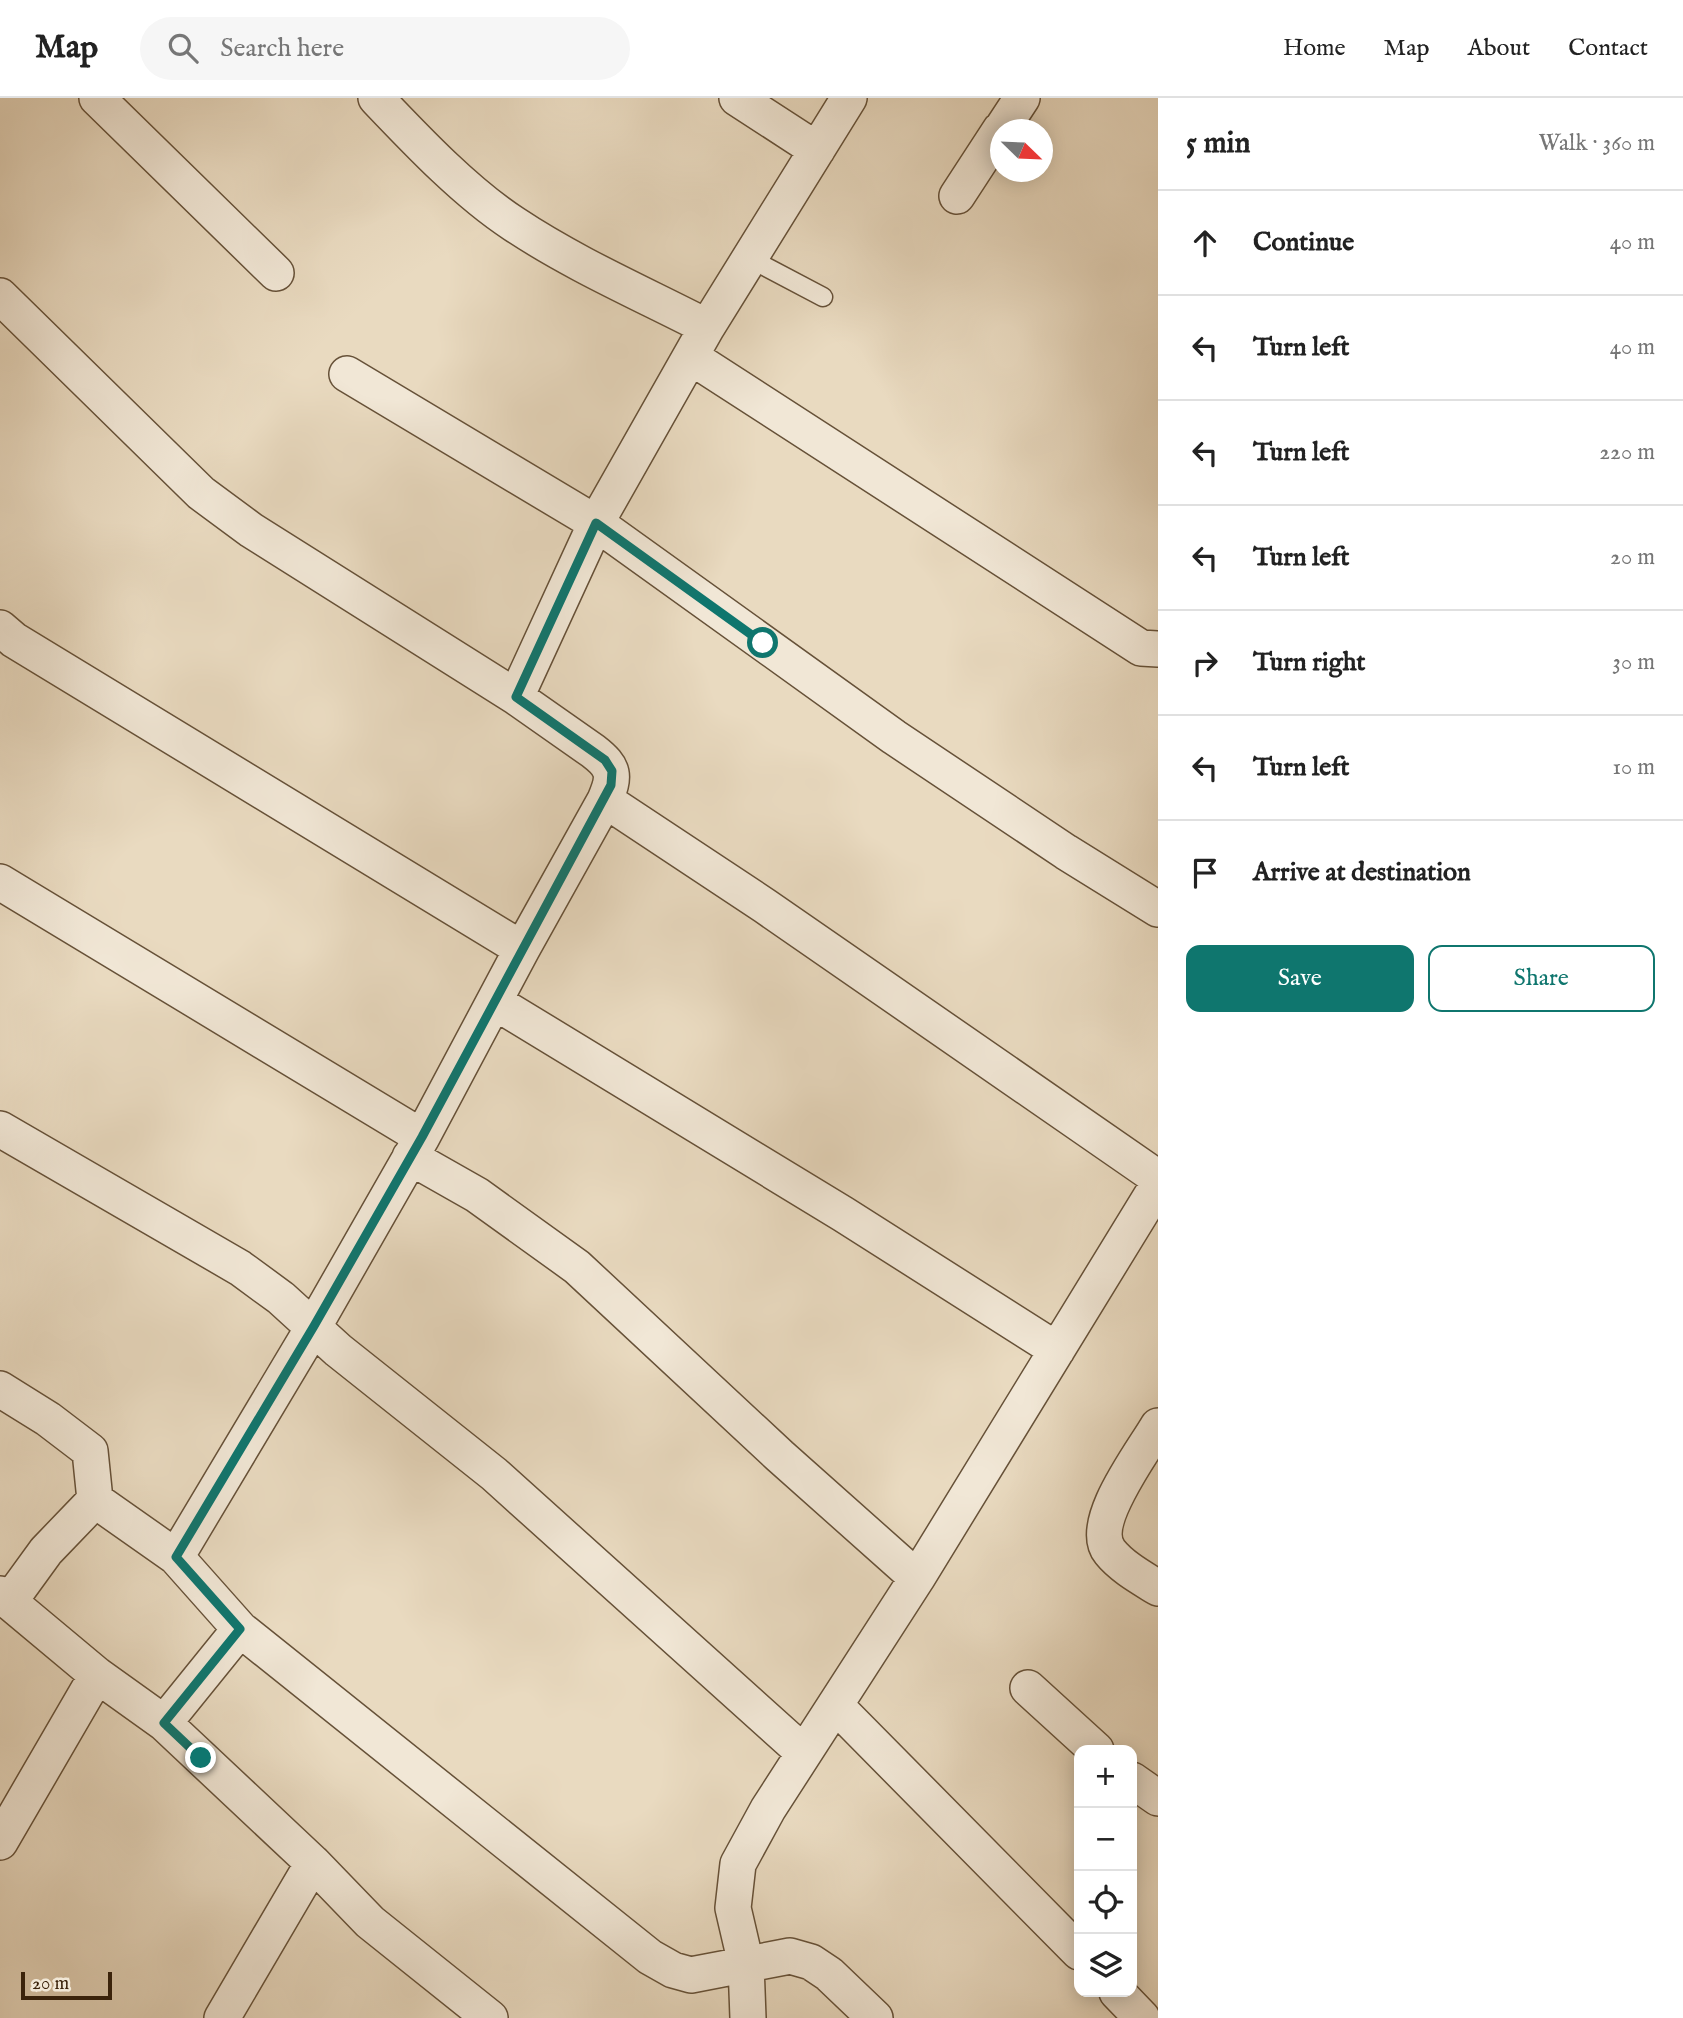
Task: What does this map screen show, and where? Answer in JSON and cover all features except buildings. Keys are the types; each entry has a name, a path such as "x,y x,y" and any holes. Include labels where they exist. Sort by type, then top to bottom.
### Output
{"street":[{"path":"97,98 276,273"},
{"path":"376,98 469,189 513,223 699,342 1141,648 1158,649"},
{"path":"737,98 817,150"},
{"path":"516,697 596,523 699,342 849,98"},
{"path":"1008,119 1022,98"},
{"path":"957,196 990,146"},
{"path":"0,296 201,493 251,530 516,697 605,760 612,771 611,785 605,800 416,1147 314,1326 176,1557"},
{"path":"347,374 596,523 894,737 1066,852 1158,909"},
{"path":"5,642 522,949"},
{"path":"605,800 765,906 1158,1178"},
{"path":"0,883 416,1147 577,1267 780,1456 917,1578"},
{"path":"495,1002 843,1214 1057,1350"},
{"path":"0,1129 240,1268 281,1297 355,1364 494,1474 804,1753"},
{"path":"748,2018 746,1964 733,1908 738,1864 768,1809 917,1578 1158,1185"},
{"path":"0,1390 48,1419 90,1451 96,1500 176,1557 240,1629 650,1956 673,1970 691,1975 790,1956 811,1962 829,1974 875,2018"},
{"path":"1158,1426 1109,1508 1103,1530 1108,1551 1158,1588"},
{"path":"96,1500 4,1598 97,1675 164,1723 313,1863 370,1922 488,2017"},
{"path":"164,1723 240,1629"},
{"path":"0,1842 97,1675"},
{"path":"1028,1688 1091,1745"},
{"path":"835,1705 1074,1947"},
{"path":"1137,1783 1158,1798"},
{"path":"222,2018 313,1863"},
{"path":"1122,1997 1142,2018"}],"lane":[{"path":"751,259 823,298"}],"route":[{"path":"201,1758 164,1723 240,1629 176,1557 314,1326 422,1137 611,785 612,771 605,760 516,697 596,523 763,643"}]}
